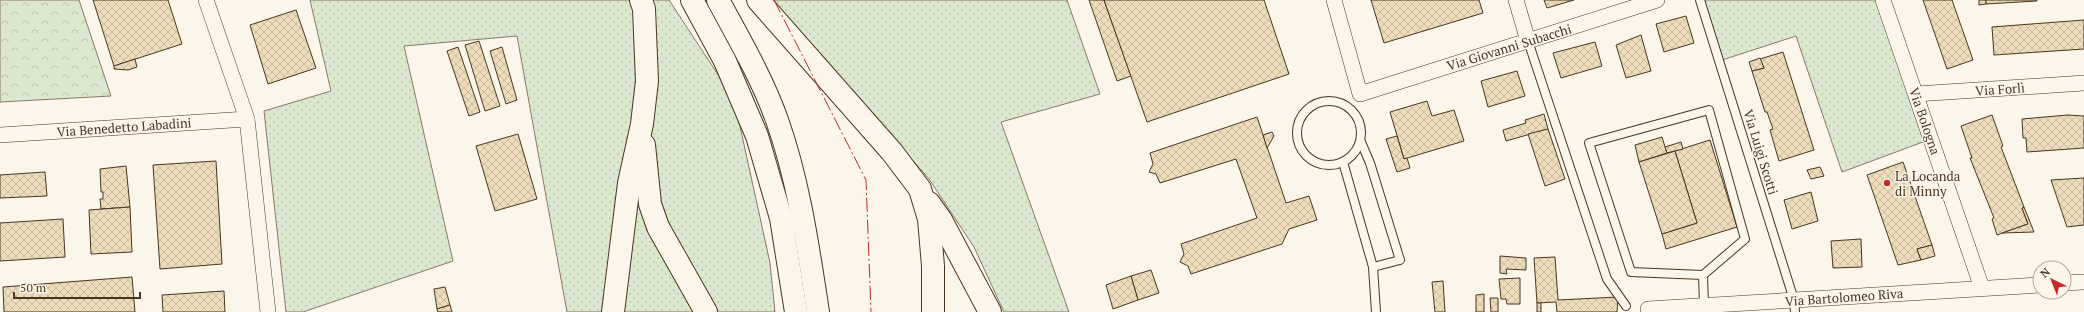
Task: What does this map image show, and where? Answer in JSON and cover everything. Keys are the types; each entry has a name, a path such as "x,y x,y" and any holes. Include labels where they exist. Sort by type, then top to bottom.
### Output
{"highway":[{"path":"613,312 629,183 642,124 647,81 644,9 641,0"},
{"path":"692,0 726,61 757,136 781,218 796,312"},
{"path":"718,0 744,49 777,119 800,203 818,312"},
{"path":"758,0 892,152 920,189 941,220 990,312"},
{"path":"642,124 650,204 658,227 706,312"},
{"path":"920,189 929,219 933,266 933,312"}],"street":[{"path":"206,0 247,119 268,312"},
{"name":"Via Giovanni Subacchi","path":"1334,0 1360,94 1657,0"},
{"path":"1516,0 1528,41"},
{"name":"Via Bologna","path":"1883,0 1982,288"},
{"name":"Via Forlì","path":"1916,94 2084,83"},
{"name":"Via Benedetto Labadini","path":"0,135 247,119"},
{"path":"2072,283 2084,282"},
{"name":"Via Bartolomeo Riva","path":"1648,309 1704,306 1795,306 2032,285"}],"lane":[{"name":"Via Luigi Scotti","path":"1700,0 1795,306"},
{"path":"1528,41 1607,279 1626,306"},
{"path":"1323,101 1334,101 1345,104 1353,111 1359,120 1362,131 1361,142 1354,154 1343,162 1332,165 1322,164 1312,160 1304,153 1298,143 1297,132 1299,121 1304,112 1313,105 1323,101"},
{"path":"1709,110 1745,239 1703,275 1631,272 1588,143 1709,110"},
{"path":"1361,142 1370,162 1400,260 1373,267"},
{"path":"1343,162 1373,267 1376,312"},
{"path":"1703,275 1704,306"}],"green space":[{"path":"0,0 79,0 111,96 0,102"},
{"path":"310,0 669,0 734,99 770,263 775,312 567,312 517,36 404,46 453,261 303,312 286,312 264,111 331,91"},
{"path":"772,0 1067,0 1100,94 1001,122 1069,312 1004,312 974,247 929,179"},
{"path":"1700,0 1882,0 1931,139 1842,172 1796,36 1719,61"}],"building":[{"path":"93,0 168,0 182,44 114,66"},
{"path":"1089,0 1104,0 1131,76 1117,81"},
{"path":"1104,0 1264,0 1289,74 1147,122"},
{"path":"1371,0 1479,0 1483,13 1384,43"},
{"path":"1544,0 1574,0 1547,8"},
{"path":"1923,0 1952,0 1973,60 1947,69"},
{"path":"1979,0 1986,0 1986,4 1979,5"},
{"path":"1986,0 2037,0 2037,1 1986,4"},
{"path":"296,10 316,68 268,84 250,25"},
{"path":"1686,16 1694,43 1664,52 1656,24"},
{"path":"2084,20 2084,49 1994,55 1992,27"},
{"path":"1641,35 1651,71 1626,78 1616,45"},
{"path":"479,41 500,106 485,111 465,45"},
{"path":"1595,42 1602,66 1561,78 1553,53"},
{"path":"458,47 480,112 469,116 447,51"},
{"path":"502,47 517,100 506,104 490,51"},
{"path":"1783,52 1814,150 1779,161 1770,130 1773,129 1767,112 1765,112 1752,71 1764,68 1760,59"},
{"path":"1760,58 1764,68 1752,71 1749,62"},
{"path":"135,59 137,67 128,70 114,69 114,66"},
{"path":"1517,71 1525,96 1488,107 1481,81"},
{"path":"1427,101 1432,116 1454,110 1464,141 1404,159 1390,112"},
{"path":"1544,114 1548,129 1506,141 1503,130 1526,123 1525,120"},
{"path":"1992,115 2003,146 2001,147 2024,207 2022,208 2028,224 1997,235 1992,219 1994,218 1970,158 1972,158 1961,126"},
{"path":"2068,115 2084,116 2084,148 2027,152 2026,138 2023,138 2022,119"},
{"path":"1257,117 1286,203 1309,196 1317,220 1289,229 1282,244 1191,274 1188,266 1180,262 1184,254 1181,244 1257,218 1236,159 1160,183 1156,174 1149,172 1153,164 1150,153"},
{"path":"1548,129 1565,179 1545,186 1528,134"},
{"path":"1272,132 1274,136 1267,148 1263,135"},
{"path":"518,134 537,199 495,211 476,146"},
{"path":"1397,136 1404,159 1407,158 1410,168 1397,172 1386,139"},
{"path":"1662,137 1667,153 1639,162 1635,145"},
{"path":"1710,140 1737,227 1666,249 1662,234 1697,223 1675,151"},
{"path":"1681,142 1683,149 1667,153 1665,147"},
{"path":"1675,151 1697,223 1662,234 1639,162"},
{"path":"216,161 222,264 160,269 153,165"},
{"path":"1903,162 1932,245 1917,249 1921,260 1898,265 1867,175"},
{"path":"126,166 130,207 101,209 100,199 103,199 103,192 101,192 100,169"},
{"path":"1820,167 1824,176 1811,179 1807,170"},
{"path":"45,172 47,196 0,198 0,175"},
{"path":"2084,178 2084,225 2067,227 2051,180"},
{"path":"1811,192 1818,221 1792,229 1784,200"},
{"path":"130,207 132,252 91,254 89,210"},
{"path":"2024,207 2034,232 2002,233 2028,224 2022,208"},
{"path":"63,219 65,257 0,261 0,223"},
{"path":"1861,239 1862,267 1833,268 1831,241"},
{"path":"1932,245 1935,256 1921,260 1917,249"},
{"path":"1500,256 1526,258 1526,270 1506,269 1507,274 1500,273"},
{"path":"1555,257 1558,300 1618,297 1617,312 1557,312 1556,302 1537,303 1534,258"},
{"path":"1151,270 1159,293 1138,300 1131,276"},
{"path":"1131,276 1138,300 1113,309 1106,285"},
{"path":"132,277 135,312 4,312 3,287"},
{"path":"1520,278 1520,304 1507,304 1506,299 1501,299 1499,279"},
{"path":"1443,281 1445,312 1435,312 1432,282"},
{"path":"445,287 450,305 437,309 434,289"},
{"path":"224,291 225,312 163,312 162,295"},
{"path":"1484,294 1484,312 1476,312 1476,295"},
{"path":"1490,298 1498,298 1498,312 1491,312"},
{"path":"1537,303 1541,303 1541,312 1537,312"},
{"path":"450,305 452,312 438,312 437,309"}],"power":[{"path":"774,0 866,180 871,312"}],"place":[{"name":"La Locanda di Minny","path":"1887,183"}]}
